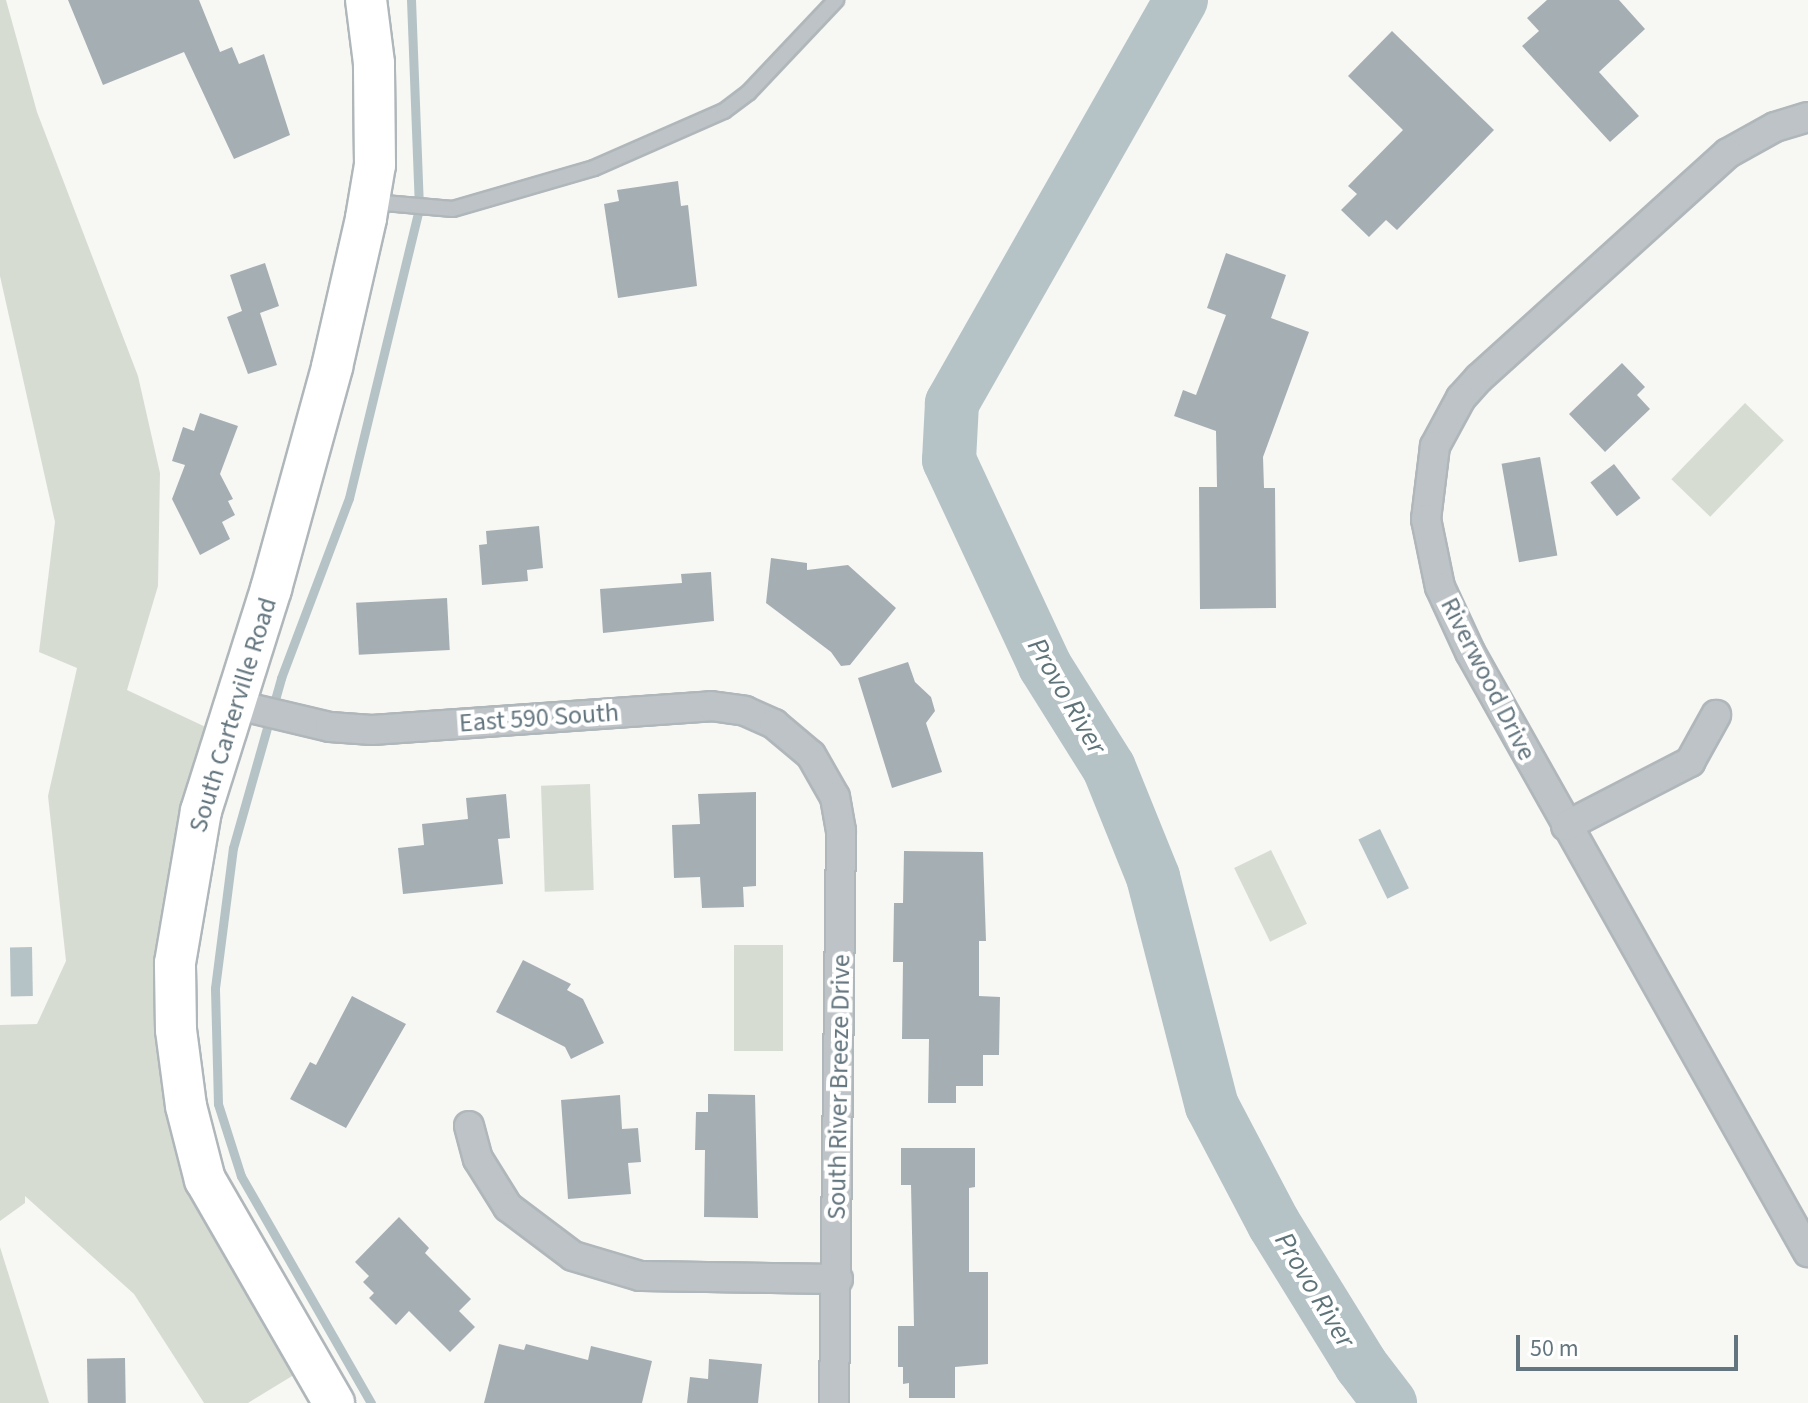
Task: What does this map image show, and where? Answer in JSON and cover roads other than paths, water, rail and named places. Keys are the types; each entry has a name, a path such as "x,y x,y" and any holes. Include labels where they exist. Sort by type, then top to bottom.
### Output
{"street":[{"name":"South Carterville Road","path":"334,1403 205,1180 186,1106 176,1030 175,963 201,811 332,367 369,201 375,165 374,63 366,0"},
{"name":"Riverwood Drive","path":"1808,117 1775,127 1728,153 1479,378 1461,398 1435,446 1426,519 1440,587 1470,652 1808,1252"},
{"name":"East 590 South","path":"233,704 330,727 372,730 711,706 745,711 774,724 803,747 824,774"},
{"path":"1566,826 1690,762 1716,715"},
{"name":"South River Breeze Drive","path":"824,774 841,831 838,1279 834,1403"},
{"path":"469,1126 478,1159 508,1207 573,1256 640,1276 838,1279"}],"lane":[{"path":"369,201 453,209 609,162 724,111 749,92 836,0"}],"waterway":[{"path":"371,1403 241,1176 218,1104 215,988 233,848 281,678 349,498 419,208 411,0"},
{"name":"Provo River","path":"1181,0 952,403 949,460 1045,666 1109,768 1153,877 1212,1106 1274,1224 1361,1365 1390,1403"}]}
